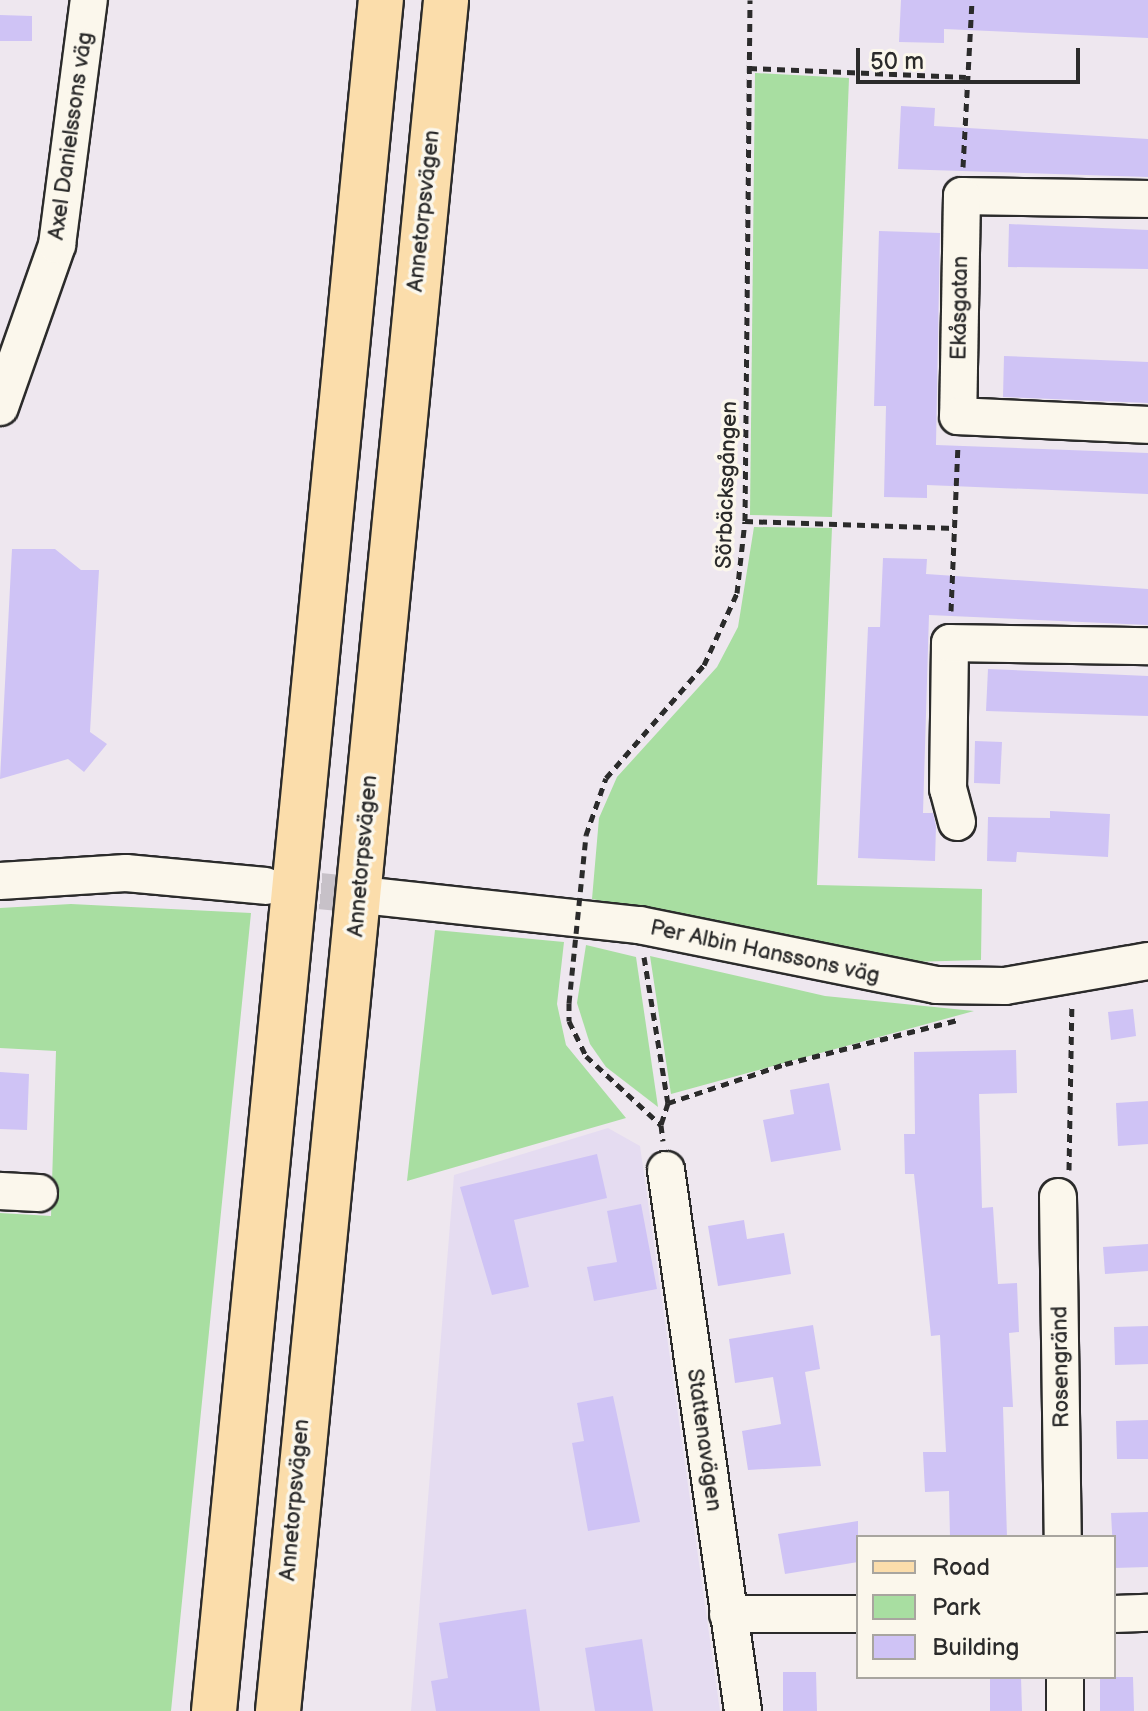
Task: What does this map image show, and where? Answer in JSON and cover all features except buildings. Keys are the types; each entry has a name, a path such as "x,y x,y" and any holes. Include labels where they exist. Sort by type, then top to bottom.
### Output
{"main road":[{"path":"214,1711 380,0"},
{"name":"Annetorpsvägen","path":"278,1711 446,0"}],"street":[{"name":"Axel Danielssons väg","path":"0,407 57,245 89,0"},
{"path":"962,196 1148,199"},
{"name":"Ekåsgatan","path":"958,416 962,196"},
{"path":"958,416 1148,425"},
{"path":"957,822 948,789 950,643 1148,646"},
{"path":"0,881 126,873 265,886"},
{"name":"Per Albin Hanssons väg","path":"381,897 639,925 936,985 1005,986 1148,961"},
{"name":"Stattenavägen","path":"666,1170 743,1711"},
{"path":"0,1191 39,1193"},
{"name":"Rosengränd","path":"1058,1197 1063,1535"},
{"path":"1116,1614 1148,1613"},
{"path":"728,1614 856,1614"},
{"path":"1065,1679 1065,1711"}],"path":[{"name":"Sörbäcksgången","path":"668,1103 661,1125 586,1056 569,1021 569,1003 586,835 606,778 704,665 724,629 742,565 750,0"},
{"path":"962,196 972,0"},
{"path":"749,68 966,77"},
{"path":"950,643 958,416"},
{"path":"745,521 956,528"},
{"path":"639,925 668,1103 785,1064 966,1019"},
{"path":"1058,1197 1072,1165 1072,1000 1059,1002"}],"shaded area":[{"path":"608,1128 640,1146 720,1711 411,1711 454,1175"}],"green space":[{"path":"755,73 849,78 832,517 750,515"},
{"path":"754,527 832,528 817,885 982,889 981,960 910,962 592,899 599,818 617,777 717,667 738,627"},
{"path":"71,904 251,913 171,1711 0,1711 0,1213 51,1216 56,1051 0,1048 0,908"},
{"path":"435,930 564,942 557,1004 566,1045 626,1118 407,1181"},
{"path":"586,945 636,957 658,1107 606,1067 590,1044 577,1003"},
{"path":"650,956 825,996 974,1011 671,1094"}],"tunnel":[{"path":"267,886 381,897"}]}
